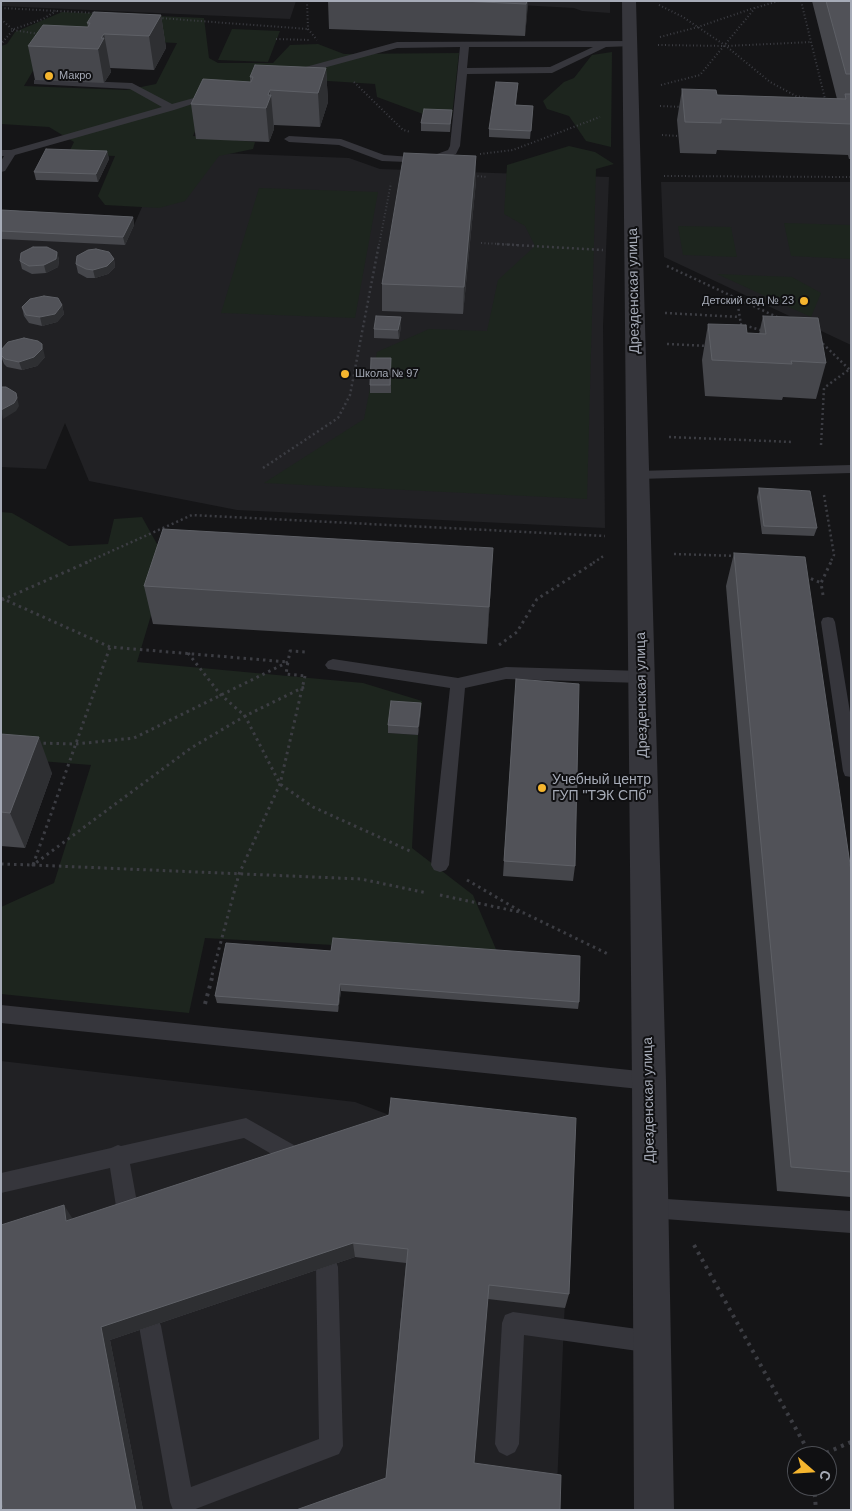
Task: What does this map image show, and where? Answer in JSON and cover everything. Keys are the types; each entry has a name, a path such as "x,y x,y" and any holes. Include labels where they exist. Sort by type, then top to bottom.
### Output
{"street":[{"name":"Дрезденская улица","path":"629,1 649,1081 654,1510"}],"lane":[{"path":"286,75 397,44 465,46 630,44"},
{"path":"462,71 552,70 604,44"},
{"path":"289,139 341,142 382,158 426,161 454,149 465,46"},
{"path":"37,82 132,86 171,108"},
{"path":"1,169 6,153 219,94"},
{"path":"638,475 819,468 851,469"},
{"path":"828,622 851,771"},
{"path":"333,665 453,683 506,673 642,677"},
{"path":"440,865 453,683"},
{"path":"1,1014 649,1081"},
{"path":"1,1183 118,1155 246,1128 303,1161"},
{"path":"118,1155 129,1219"},
{"path":"651,1208 851,1222"},
{"path":"150,1326 182,1502 331,1446 327,1267"},
{"path":"508,1444 513,1323 652,1342"}],"path":[{"path":"307,1 308,29 334,63 403,130 454,149 480,154 513,150 604,116"},
{"path":"652,1 683,17 726,46 770,82 796,96 811,100"},
{"path":"630,44 698,27 779,1"},
{"path":"801,1 828,108"},
{"path":"1,8 96,13"},
{"path":"659,86 700,75 726,46 755,8"},
{"path":"1,44 12,30 43,19 57,10"},
{"path":"154,17 308,29"},
{"path":"1,19 12,30 46,35"},
{"path":"630,44 726,46 812,42"},
{"path":"819,102 826,104"},
{"path":"657,106 687,107"},
{"path":"661,135 679,136"},
{"path":"469,176 488,177"},
{"path":"664,176 851,177"},
{"path":"264,468 338,418 350,395 391,182"},
{"path":"481,243 605,250"},
{"path":"666,266 780,318"},
{"path":"737,298 742,332"},
{"path":"659,313 740,317"},
{"path":"740,324 768,333"},
{"path":"814,335 850,372"},
{"path":"660,344 716,346"},
{"path":"663,437 801,442"},
{"path":"821,443 831,443"},
{"path":"2,600 192,515 610,536"},
{"path":"453,683 517,632 537,599 610,552"},
{"path":"668,554 742,556"},
{"path":"797,572 821,583"},
{"path":"2,600 110,647 188,652 288,662"},
{"path":"33,865 110,647"},
{"path":"188,652 220,694 244,716 280,784 313,807 440,865 524,913 609,955"},
{"path":"288,662 286,674 305,676 331,677 333,665"},
{"path":"30,742 76,744 134,738 288,662"},
{"path":"197,1034 239,874 280,784 304,687 305,676"},
{"path":"33,865 191,748 244,716 304,687"},
{"path":"1,864 360,878 428,893"},
{"path":"438,895 524,913"},
{"path":"694,1244 805,1446"},
{"path":"837,1448 851,1442"},
{"path":"815,1496 816,1510"}],"shaded area":[{"path":"1,1 296,1 290,19 1,6"},
{"path":"510,1 610,1 610,13 582,11 574,8 519,5"},
{"path":"62,12 204,18 209,58 218,63 273,63 290,45 318,44 344,54 459,53 452,116 423,114 377,97 375,84 266,77 205,109 193,136 255,142 253,149 219,156 185,201 159,208 105,205 98,196 115,156 68,154 74,142 49,127 1,124 1,46 7,44 15,32","holes":["53,37 177,43 156,84 126,90 24,86"]},
{"path":"232,29 280,31 268,62 218,60"},
{"path":"612,52 611,147 586,141 569,116 547,109 543,101 564,82 574,78 592,55"},
{"path":"569,146 595,152 614,164 596,169 587,499 264,483 364,419 377,352 429,329 487,331 498,280 535,246 525,226 504,214 507,165"},
{"name":"Школа № 97","path":"167,151 349,158 380,169 609,177 603,326 605,528 237,510 89,481 65,423 46,469 1,467 1,239 134,225"},
{"name":"Детский сад № 23","path":"661,182 851,182 851,345 664,257"},
{"path":"259,188 378,192 355,318 221,313"},
{"path":"784,223 851,225 851,259 791,256"},
{"path":"678,226 731,227 737,257 683,255"},
{"path":"717,274 792,277 821,293 811,317"},
{"path":"1,512 12,513 69,546 108,544 114,519 142,517 167,562 137,662 363,683 422,701 421,711 391,709 388,733 418,735 412,848 473,895 498,954 205,938 189,1013 1,994 1,907 54,883 91,765 1,758"},
{"path":"1,1061 355,1102 392,1116 572,1135 556,1510 1,1510"}],"building":[{"path":"461,1 527,1 526,4"},
{"path":"826,1 851,1 851,74 846,74"},
{"path":"94,12 161,15 149,36 104,34 98,49 28,46 43,25 88,27 90,23 87,23"},
{"path":"255,65 326,68 318,93 270,90 268,95 271,95 266,108 191,104 203,79 251,82 253,77 250,77"},
{"path":"496,82 518,83 515,105 533,106 531,131 489,129"},
{"path":"682,89 716,90 717,95 846,99 845,94 851,94 851,124 721,119 721,123 685,122"},
{"path":"424,109 452,110 450,124 421,123"},
{"path":"46,149 107,151 96,174 34,172"},
{"path":"404,153 476,156 464,287 382,284"},
{"path":"1,210 133,217 123,237 1,231"},
{"path":"33,247 47,247 57,252 56,259 44,265 29,266 20,261 21,253"},
{"path":"96,249 109,252 114,259 107,266 93,270 76,264 77,256 88,250"},
{"path":"44,296 58,298 62,305 55,314 40,317 26,315 22,307 30,299"},
{"path":"376,316 401,317 398,330 374,329"},
{"path":"763,316 818,318 826,363 791,361 792,364 712,360 708,324 746,325 747,333 766,334"},
{"path":"24,338 38,341 42,344 42,349 34,357 19,362 5,359 1,355 1,350 8,342"},
{"path":"371,358 391,358 390,385 370,385"},
{"path":"1,387 6,387 16,393 17,398 14,403 1,410"},
{"path":"759,488 810,491 817,528 764,526"},
{"path":"163,529 493,548 489,607 144,586"},
{"path":"734,553 805,557 851,871 851,1172 791,1167"},
{"name":"Учебный центр ГУП \"ТЭК СПб\"","path":"516,679 579,684 575,866 504,861"},
{"path":"391,701 421,703 418,727 388,725"},
{"path":"1,734 39,737 10,813 1,812"},
{"path":"333,938 580,956 579,1002 340,984 338,1005 215,996 226,943 331,951"},
{"path":"391,1098 576,1118 569,1294 489,1285 474,1463 561,1475 560,1510 296,1510 386,1478 408,1249 353,1243 101,1327 136,1510 3,1510 1,1495 1,1225 64,1205 66,1221 389,1115"}],"place":[{"name":"Макро","path":"49,76"},
{"name":"Детский сад № 23","path":"804,301"},
{"name":"Школа № 97","path":"345,374"},
{"name":"Учебный центр ГУП \"ТЭК СПб\"","path":"542,788"}]}
